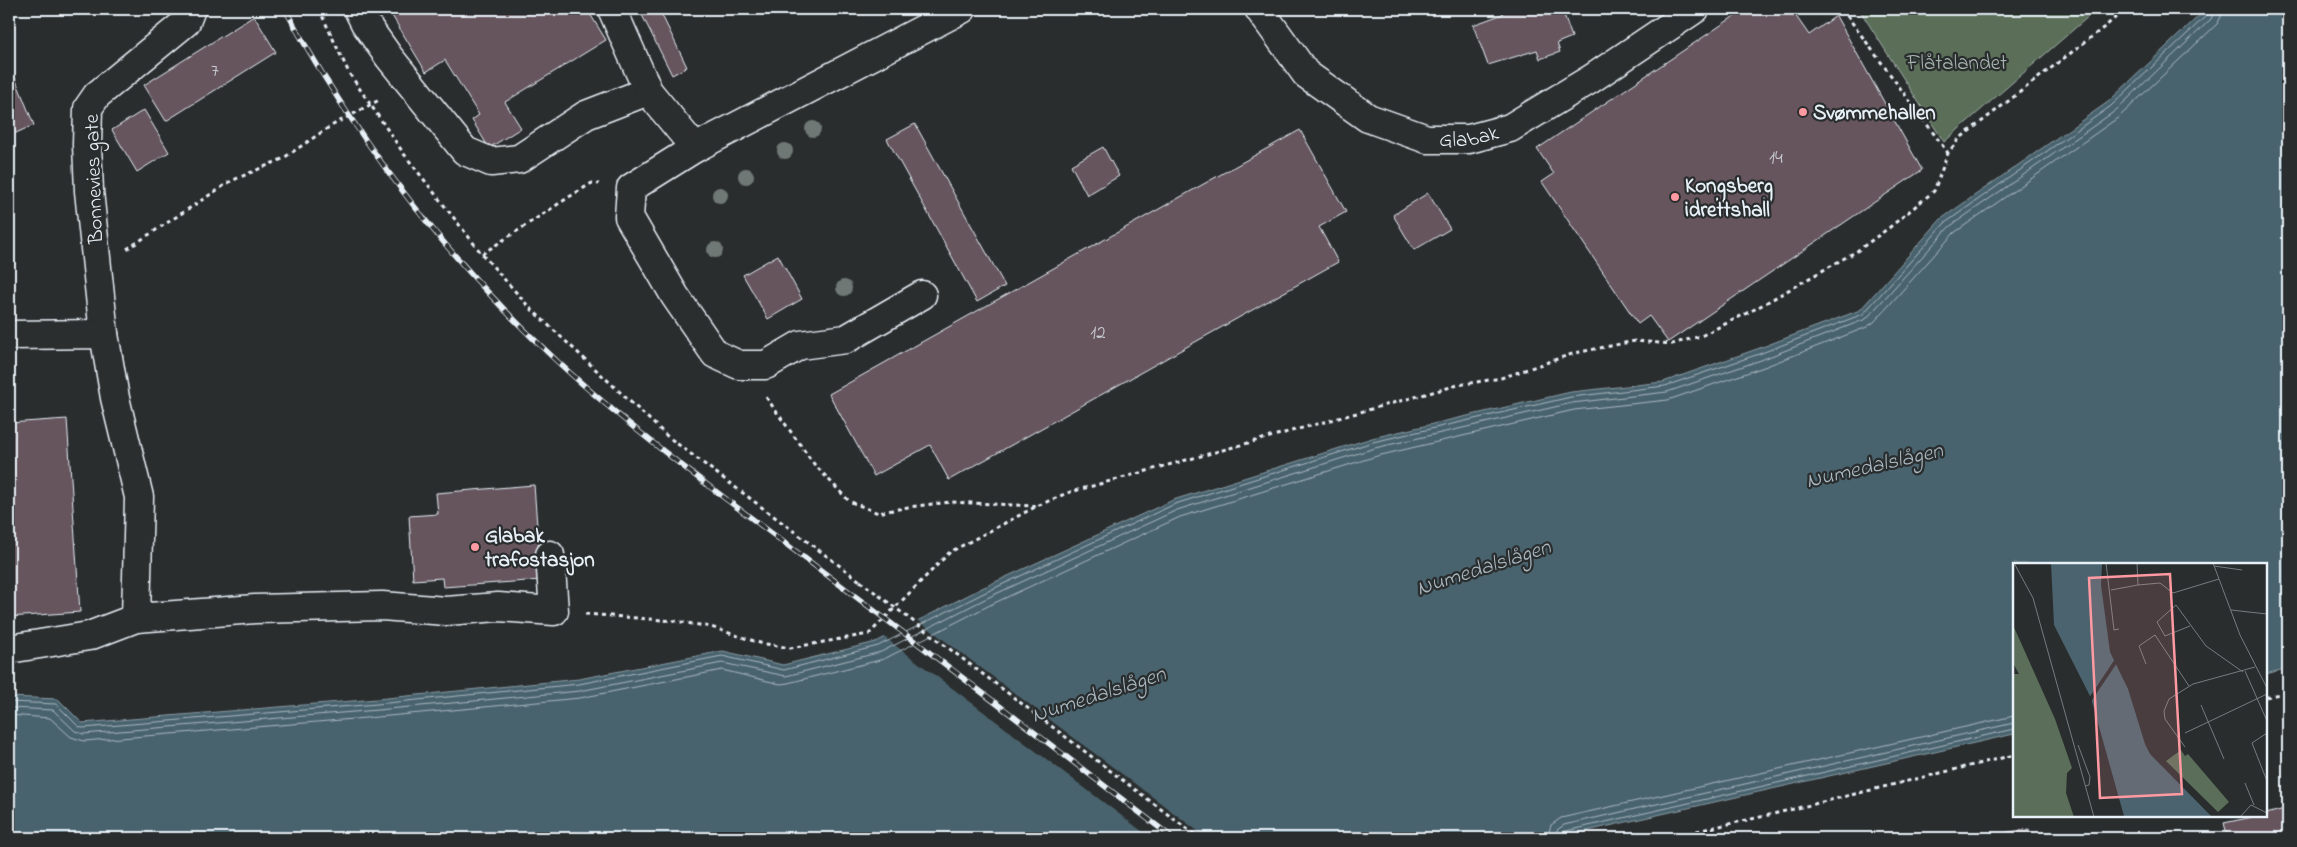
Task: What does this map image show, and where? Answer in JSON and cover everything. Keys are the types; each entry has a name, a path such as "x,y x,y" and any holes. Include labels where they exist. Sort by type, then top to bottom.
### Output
{"street":[{"name":"Bonnevies gate","path":"136,618 139,497 115,398 104,334 89,191 88,108 97,95 186,22 191,9"},
{"path":"358,9 365,23 407,79 466,151 491,162 519,159 586,115 648,91"},
{"path":"612,9 648,91 696,148"},
{"path":"922,295 846,339 800,345 766,365 740,365 715,354 675,296 629,217 631,188 696,148 962,9"},
{"name":"Glabak","path":"1259,9 1306,74 1368,118 1427,139 1469,139 1510,128 1591,79 1695,9"},
{"path":"9,335 104,334"},
{"path":"9,649 90,636 136,618 255,608 382,606 446,611 498,607 554,611 550,555"}],"path":[{"path":"319,9 349,73 404,154 482,254 529,307 667,436 1199,838"},
{"path":"1842,9 1948,153"},
{"path":"554,611 675,621 711,627 760,643 790,648 869,634 950,552 1037,506 1067,493 1458,385 1501,378 1575,353 1635,341 1672,344 1702,336 1833,264 1890,227 1934,191 1948,153 1959,139 2125,9"},
{"path":"97,268 230,181 282,159 331,126 383,98 407,79"},
{"path":"482,254 592,183 631,188"},
{"path":"740,365 814,464 849,501 878,513 908,506 950,502 1037,506"},
{"path":"2267,697 2288,692"},
{"path":"1665,838 1765,816 2013,755"}],"green space":[{"name":"Flåtalandet","path":"1859,9 2097,9 1944,142"}],"water":[{"name":"Numedalslågen","path":"2206,9 2288,9 2288,668 2267,674 2267,563 2013,563 2013,734 1556,838 9,838 9,697 58,699 82,723 377,699 579,679 723,651 783,665 876,642 982,588 1173,500 1372,438 1571,392 1663,382 1860,310 1941,219 2108,102"}],"pier":[{"path":"916,619 1207,838 1151,838 883,636"}],"building":[{"path":"388,9 587,9 606,40 505,102 521,128 489,148 472,120 479,115 445,60 426,72"},
{"path":"639,9 659,9 687,67 672,75"},
{"path":"1501,9 1562,9 1572,37 1557,43 1560,52 1540,59 1537,50 1488,65 1473,25 1503,14"},
{"path":"1745,9 1791,9 1809,35 1836,16 1922,170 1668,342 1649,316 1638,324 1542,182 1554,174 1537,149"},
{"path":"254,16 276,52 166,121 144,85"},
{"path":"9,63 34,125 9,136"},
{"path":"144,110 169,152 137,172 112,130"},
{"path":"915,124 1005,286 977,302 887,139"},
{"path":"1300,130 1346,212 1319,227 1338,262 949,480 930,445 874,476 829,394"},
{"path":"1103,147 1119,176 1087,195 1071,165"},
{"path":"1428,193 1450,229 1414,250 1393,215"},
{"path":"778,255 802,299 768,319 743,275"},
{"path":"67,419 80,612 9,617 9,423"},
{"name":"Glabak trafostasjon","path":"534,485 541,580 443,587 442,578 413,580 409,516 438,514 436,493"},
{"path":"2288,808 2288,838 2228,838 2224,823 2252,817 2267,817 2267,814"},
{"path":"2029,829 2031,838 1990,838 1989,835"}],"railway":[{"path":"285,9 343,106 407,197 479,283 559,363 625,420 694,475 1173,838"}],"place":[{"name":"Svømmehallen","path":"1803,112"},
{"name":"Kongsberg idrettshall","path":"1675,197"},
{"name":"Glabak trafostasjon","path":"475,547"}]}
